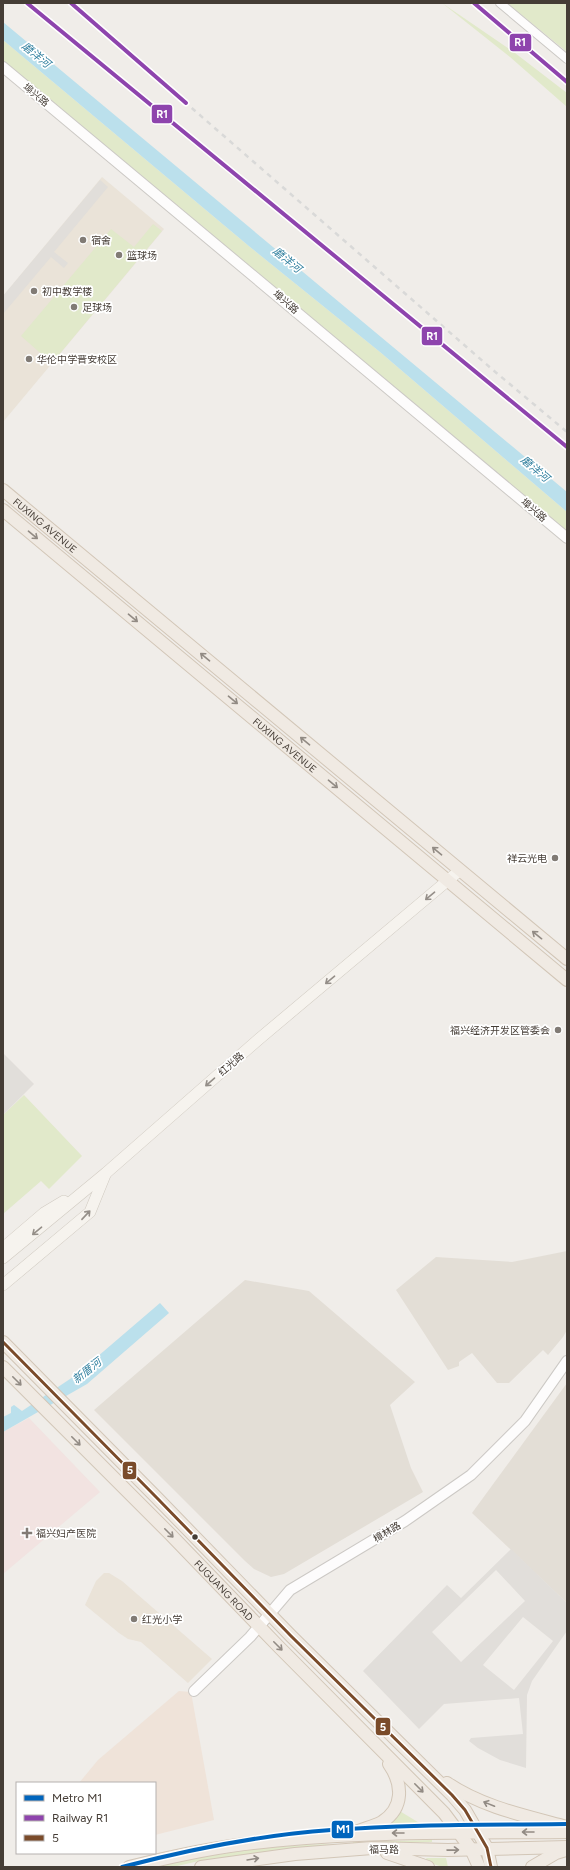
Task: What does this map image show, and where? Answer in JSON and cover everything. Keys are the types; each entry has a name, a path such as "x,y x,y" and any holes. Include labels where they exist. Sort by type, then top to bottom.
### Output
{"main road":[{"name":"FUXING AVENUE","path":"3,490 147,608 459,871 567,959"},
{"name":"FUXING AVENUE","path":"3,510 266,727 567,980"},
{"name":"红光路","path":"3,1258 106,1173 259,1039 459,871"},
{"path":"3,1285 90,1212 106,1173"},
{"path":"3,1248 44,1213 58,1204 81,1194"},
{"name":"FUGUANG ROAD","path":"4,1341 269,1613 426,1769 465,1810 487,1848"},
{"name":"FUGUANG ROAD","path":"3,1368 170,1534 444,1814 460,1833 471,1850 479,1867"},
{"path":"341,1836 382,1821 397,1804 400,1787 397,1778 372,1741"},
{"path":"426,1769 462,1792 489,1804 512,1812 567,1826"},
{"name":"福马路","path":"129,1867 183,1855 263,1842 379,1834 567,1832"},
{"path":"372,1848 428,1867"},
{"name":"福马路","path":"201,1867 295,1854 372,1848 471,1850 487,1848 567,1848"},
{"path":"487,1848 490,1867"},
{"path":"532,1867 567,1848"}],"street":[{"path":"500,3 567,59"},
{"name":"埠兴路","path":"3,67 567,538"},
{"name":"樟林路","path":"194,1691 250,1638 269,1613 295,1587 405,1521 471,1475 525,1420 567,1361"}],"shaded area":[{"name":"华伦中学晋安校区","path":"102,177 164,229 3,422 3,296"},
{"path":"100,180 108,187 54,252 68,263 64,268 51,257 3,314 3,296"},
{"path":"3,1053 34,1084 3,1115"},
{"path":"567,1251 567,1330 548,1355 543,1350 509,1383 497,1383 472,1353 459,1362 459,1366 448,1370 396,1290 436,1257 512,1262"},
{"path":"245,1280 309,1291 415,1382 390,1405 411,1468 423,1492 284,1574 271,1577 254,1569 245,1561 94,1410"},
{"path":"567,1383 567,1603 472,1513"},
{"name":"福兴妇产医院","path":"29,1418 100,1492 3,1574 3,1432"},
{"path":"511,1549 567,1603 567,1631 532,1681 527,1695 526,1768 500,1760 478,1748 469,1741 471,1738 523,1734 519,1698 444,1704 419,1729 363,1671 447,1585 461,1598","holes":["496,1570 525,1601 461,1662 432,1632","523,1617 553,1641 514,1690 483,1665"]},
{"name":"红光小学","path":"104,1573 109,1573 122,1581 212,1659 188,1683 141,1642 128,1639 85,1605 96,1581"},
{"path":"179,1691 191,1692 214,1820 156,1835 156,1782 80,1782 98,1760"}],"green space":[{"path":"442,3 515,53 567,93 567,107 510,57"},
{"path":"507,3 567,3 567,52"},
{"path":"3,40 250,247 380,352 567,512 567,535 3,64"},
{"path":"153,224 162,231 52,363 49,362 21,336 111,229 134,247"},
{"path":"24,1095 82,1156 49,1189 41,1181 3,1214 3,1115"},
{"path":"398,1810 421,1824 379,1826"},
{"path":"432,1840 432,1842 353,1844 353,1842"},
{"path":"334,1844 199,1861 173,1867 156,1867 222,1854 267,1848"},
{"path":"426,1858 446,1858 448,1867 442,1867 428,1862"}],"water":[{"name":"磨洋河","path":"3,22 567,492 567,512 380,352 250,247 3,40"},
{"name":"新厝河","path":"160,1303 169,1313 87,1384 3,1432 3,1417 11,1413 11,1407 14,1405 22,1411 76,1375"}],"railway":[{"path":"27,3 567,447"},
{"path":"71,3 493,370 567,432"},
{"path":"474,3 567,82"}],"metro line":[{"name":"M1","path":"122,1867 174,1854 252,1839 304,1832 419,1826 567,1824"}],"rail line":[{"name":"R1","path":"27,3 567,447"},
{"name":"R1","path":"71,3 186,103"},
{"name":"R1","path":"474,3 567,82"}],"transit line":[{"name":"5","path":"3,1342 291,1636 452,1795 465,1810 487,1848 491,1867"}],"place":[{"name":"宿舍","path":"83,240"},
{"name":"篮球场","path":"119,255"},
{"name":"初中教学楼","path":"34,291"},
{"name":"足球场","path":"74,307"},
{"name":"华伦中学晋安校区","path":"29,359"},
{"name":"祥云光电","path":"555,858"},
{"name":"福兴经济开发区管委会","path":"558,1030"},
{"name":"福兴妇产医院","path":"27,1533"},
{"name":"红光小学","path":"134,1619"}]}
